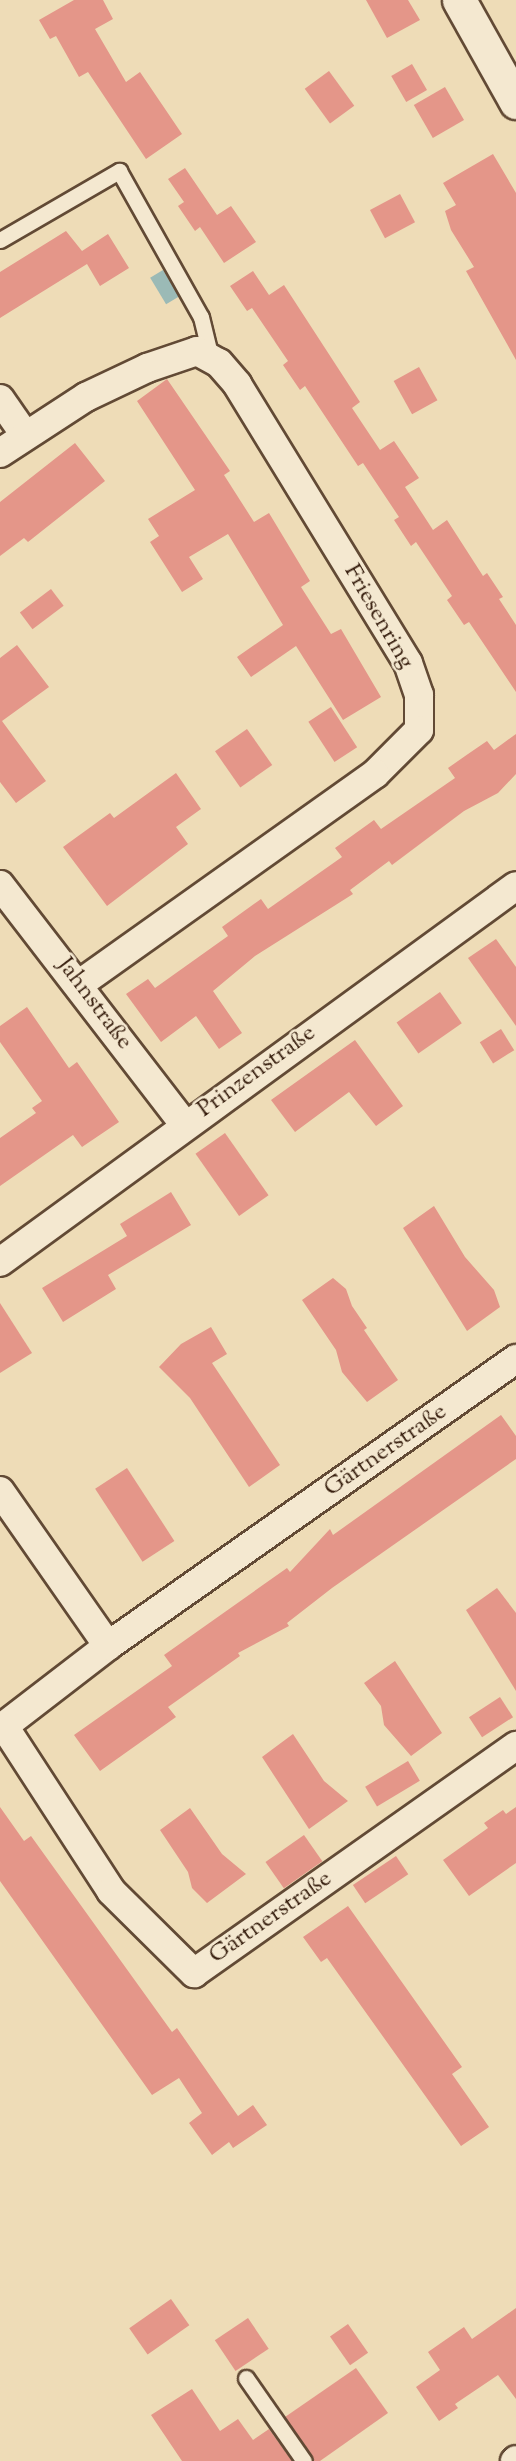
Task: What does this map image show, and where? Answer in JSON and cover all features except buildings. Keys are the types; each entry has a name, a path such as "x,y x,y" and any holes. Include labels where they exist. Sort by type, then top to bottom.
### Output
{"street":[{"path":"459,0 516,102"},
{"path":"0,453 86,397 147,368 197,351 211,358"},
{"name":"Friesenring","path":"79,984 375,774 419,729 419,695 408,663 237,384 211,358"},
{"path":"0,399 25,435"},
{"name":"Jahnstraße","path":"0,885 79,984 185,1125"},
{"name":"Prinzenstraße","path":"0,1262 516,886"},
{"name":"Gärtnerstraße","path":"516,1359 108,1646 2,1728 111,1891 194,1973 516,1746"},
{"path":"0,1491 108,1646"}],"lane":[{"path":"0,240 119,171 201,317 211,358"},
{"path":"246,2378 304,2461"}],"water":[{"path":"163,270 179,297 166,304 150,278"}]}
